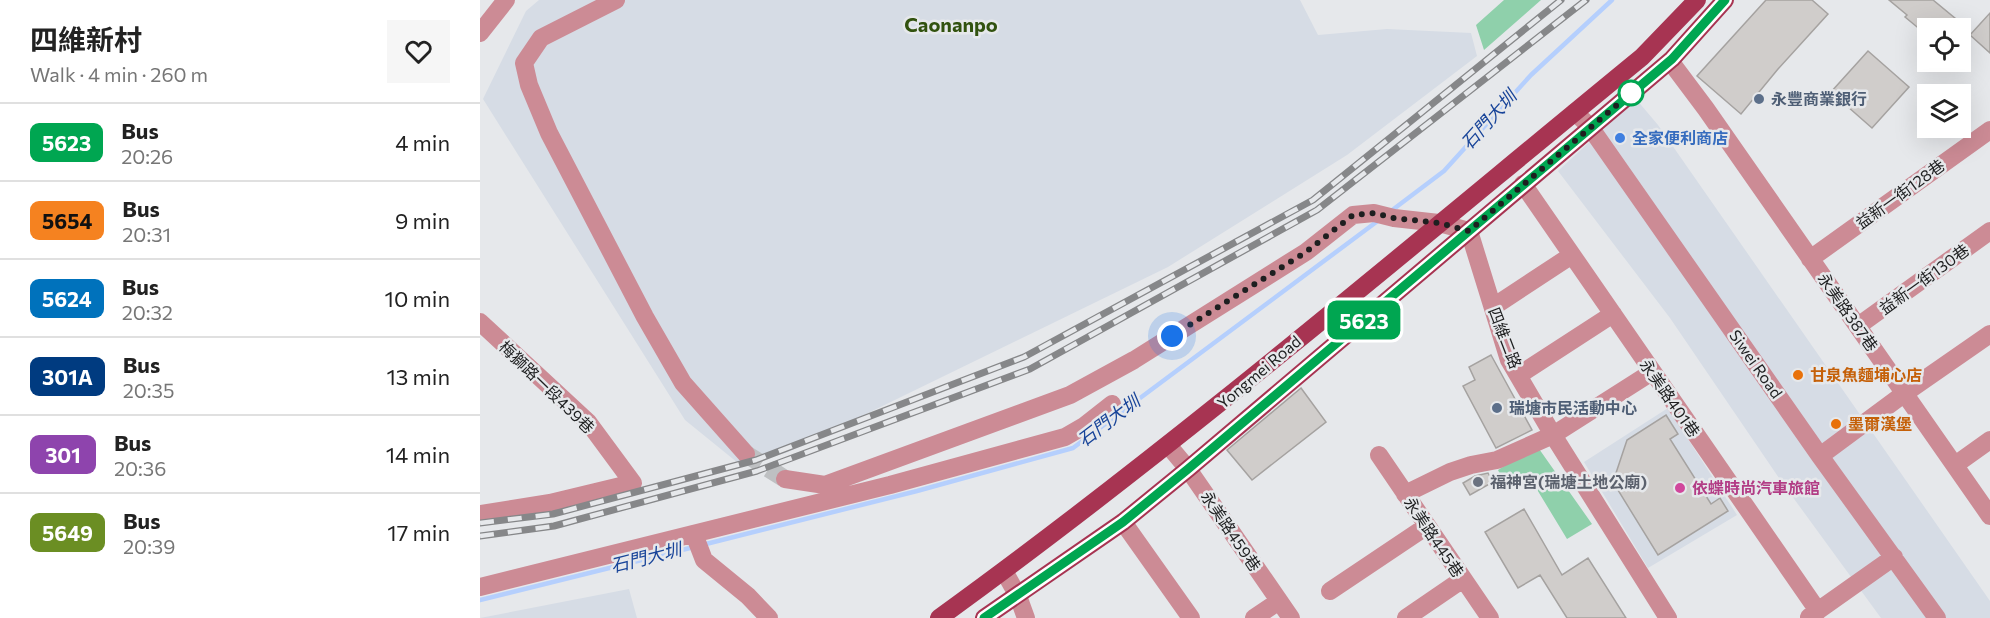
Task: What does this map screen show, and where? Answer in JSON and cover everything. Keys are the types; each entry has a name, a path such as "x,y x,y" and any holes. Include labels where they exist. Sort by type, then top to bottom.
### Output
{"main road":[{"name":"Yongmei Road","path":"939,618 1168,445 1642,57 1697,0"},
{"name":"Yongmei Road","path":"984,618 1123,522 1188,469 1670,61 1725,0"}],"street":[{"path":"480,33 506,0"},
{"path":"616,0 541,38 524,63 529,85 549,133 645,317 683,383 746,454"},
{"name":"永美路387巷","path":"1670,61 1706,109 1990,516"},
{"name":"Siwei Road","path":"1575,112 1590,127 1820,456 1937,618"},
{"name":"益新一街128巷","path":"1810,259 1990,130"},
{"name":"永美路401巷","path":"1523,184 1652,372 1813,614"},
{"path":"784,478 825,485 1070,395 1134,360 1306,252 1353,215 1374,213 1439,223 1469,231"},
{"name":"四維二路","path":"1469,231 1509,360 1553,435 1668,618"},
{"name":"益新一街130巷","path":"1858,326 1990,231"},
{"path":"1493,307 1572,255"},
{"path":"1519,375 1612,314"},
{"name":"梅獅路一段439巷","path":"480,322 588,422 633,483 550,503 480,514"},
{"path":"1820,456 1990,334"},
{"path":"1405,494 1450,472 1497,460 1553,435 1652,372"},
{"path":"480,587 697,542 890,485 1065,437 1084,426 1112,404"},
{"path":"1955,465 1990,440"},
{"name":"永美路459巷","path":"1168,445 1188,469 1291,618"},
{"name":"永美路445巷","path":"1379,455 1490,618"},
{"path":"1123,522 1191,618"},
{"path":"1330,591 1427,525"},
{"path":"697,542 704,560 748,596 769,618"},
{"path":"1813,614 1894,558"},
{"path":"1004,571 1018,596 1026,618"},
{"path":"1406,618 1463,579"},
{"path":"1254,618 1279,602"}],"shaded area":[{"path":"539,0 1300,0 1318,35 1387,29 1471,33 1477,56 1347,155 1168,267 786,453 738,463 685,420 483,99 526,11"},
{"path":"1636,99 1658,125 1990,601 1990,618 1881,618 1781,481 1670,318 1558,171"},
{"path":"1668,408 1737,515 1648,568 1584,462"},
{"path":"629,589 637,618 480,618"}],"green space":[{"path":"1504,0 1541,0 1484,50 1476,25"},
{"path":"1537,446 1592,524 1567,539 1527,473 1505,485 1498,470"}],"building":[{"path":"1766,0 1812,0 1828,14 1741,114 1697,76"},
{"path":"1889,0 1933,0 1955,18 1917,18 1917,27 1905,17 1907,15"},
{"path":"1990,13 1990,53 1971,34"},
{"path":"1868,51 1909,87 1872,128 1831,92"},
{"name":"瑞塘市民活動中心","path":"1491,355 1532,430 1496,448 1463,386 1475,380 1469,367"},
{"path":"1301,388 1326,422 1252,480 1227,450"},
{"name":"依蝶時尚汽車旅館","path":"1666,415 1678,434 1670,439 1711,504 1720,498 1728,511 1658,555 1613,482 1627,440"},
{"name":"福神宮(瑞塘土地公廟)","path":"1488,473 1493,482 1470,495 1463,483 1475,476"},
{"path":"1524,509 1562,575 1588,558 1626,618 1567,618 1540,575 1518,588 1485,532"}],"waterway":[{"name":"石門大圳","path":"1391,211 1444,171 1531,75 1612,0"},
{"name":"石門大圳","path":"702,545 917,491 1073,448 1379,220"},
{"name":"石門大圳","path":"480,600 694,547"}],"tunnel":[{"path":"746,454 785,479"}],"railway":[{"path":"480,523 553,514 756,460 1024,357 1313,200 1561,0"},
{"path":"480,536 554,526 757,471 1030,369 1317,210 1586,0"}],"bus line":[{"name":"5623","path":"984,618 1123,522 1188,469 1672,59 1725,0"}],"place":[{"name":"永豐商業銀行","path":"1759,99"},
{"name":"全家便利商店","path":"1620,138"},
{"name":"甘泉魚麵埔心店","path":"1798,375"},
{"name":"瑞塘市民活動中心","path":"1497,408"},
{"name":"墨爾漢堡","path":"1836,424"},
{"name":"福神宮(瑞塘土地公廟)","path":"1478,482"},
{"name":"依蝶時尚汽車旅館","path":"1680,488"}],"district":[{"name":"Caonanpo","path":"951,25"}],"route":[{"path":"1172,336 1306,252 1353,215 1374,213 1394,218 1439,223 1469,231 1631,93"}]}
